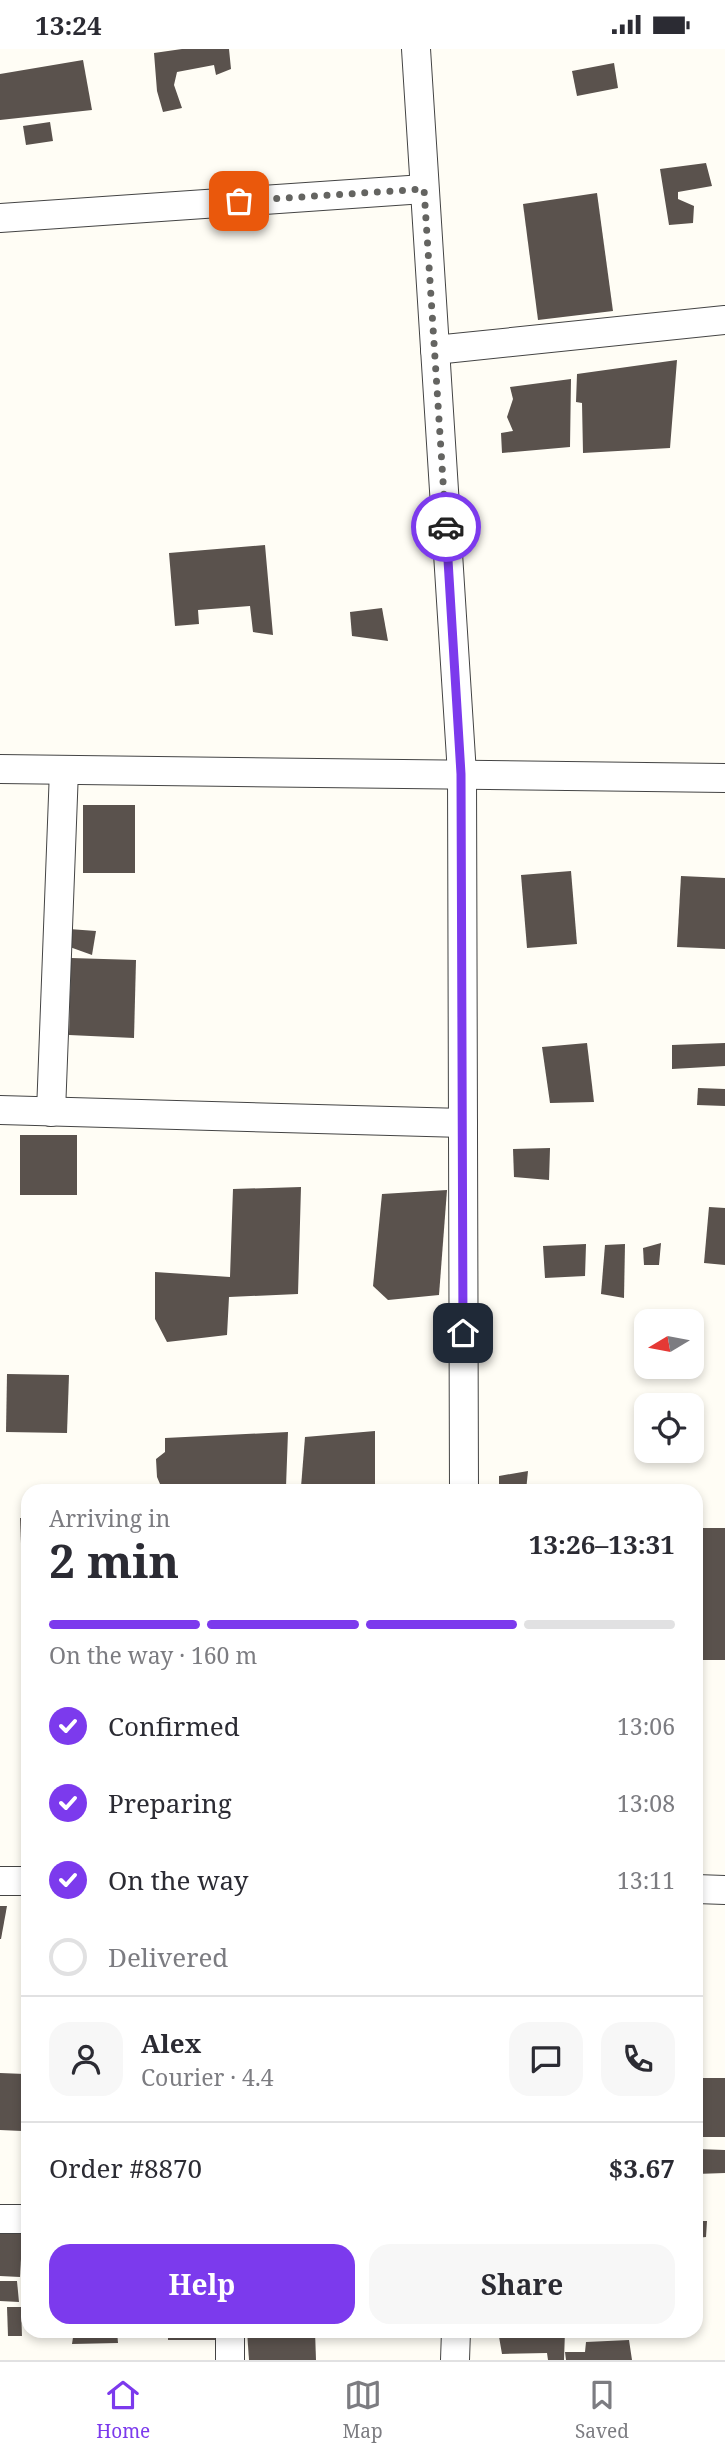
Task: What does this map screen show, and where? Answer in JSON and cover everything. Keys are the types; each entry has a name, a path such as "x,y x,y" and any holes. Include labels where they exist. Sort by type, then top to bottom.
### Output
{"street":[{"path":"416,49 461,774 464,1484"},
{"path":"0,218 424,189"},
{"path":"435,350 725,320"},
{"path":"0,769 725,778"},
{"path":"51,1112 64,770"},
{"path":"0,1110 463,1123"},
{"path":"0,1881 21,1881"},
{"path":"703,1889 725,1890"},
{"path":"0,2219 21,2219"},
{"path":"230,2338 230,2360"},
{"path":"456,2338 456,2360"}],"building":[{"path":"182,49 229,49 231,69 216,75 214,65 177,72 174,85 182,108 163,112 157,91 154,53"},
{"path":"83,60 92,110 0,120 0,74"},
{"path":"614,63 618,88 577,96 572,71"},
{"path":"50,122 53,141 26,145 23,126"},
{"path":"706,163 712,186 678,192 678,199 694,206 693,223 669,225 660,169"},
{"path":"597,193 613,311 538,320 523,204"},
{"path":"677,360 670,448 583,453 582,403 576,402 577,374"},
{"path":"571,379 570,447 502,453 501,433 513,431 507,417 513,399 510,387"},
{"path":"265,545 273,635 253,632 250,606 198,610 199,624 175,626 169,553"},
{"path":"382,608 388,641 352,636 350,612"},
{"path":"83,805 135,805 135,873 83,873"},
{"path":"571,871 577,944 527,948 521,875"},
{"path":"681,876 725,878 725,949 677,947"},
{"path":"69,929 96,931 92,955 67,946"},
{"path":"71,958 136,960 134,1038 69,1035"},
{"path":"587,1043 594,1102 550,1103 542,1047"},
{"path":"725,1043 725,1066 672,1069 672,1045"},
{"path":"698,1088 725,1089 725,1106 697,1105"},
{"path":"20,1135 77,1135 77,1195 20,1195"},
{"path":"550,1148 549,1180 514,1177 513,1149"},
{"path":"301,1187 298,1294 229,1297 227,1335 167,1342 155,1319 155,1272 230,1277 233,1189"},
{"path":"447,1190 439,1295 388,1300 373,1286 382,1194"},
{"path":"709,1207 725,1208 725,1265 704,1263"},
{"path":"661,1243 659,1265 644,1265 643,1248"},
{"path":"586,1244 585,1276 545,1278 543,1246"},
{"path":"625,1244 624,1298 601,1294 605,1245"},
{"path":"7,1374 69,1375 67,1433 6,1432"},
{"path":"375,1431 375,1484 301,1484 305,1437"},
{"path":"288,1432 286,1484 160,1484 156,1459 165,1452 165,1438"},
{"path":"528,1471 527,1484 499,1484 499,1476"},
{"path":"703,1528 725,1528 725,1660 703,1660"},
{"path":"0,1906 7,1906 1,1939 0,1939"},
{"path":"0,2073 21,2074 21,2131 0,2130"},
{"path":"703,2078 725,2078 725,2137 703,2137"},
{"path":"703,2149 725,2150 725,2173 703,2174"},
{"path":"703,2221 707,2221 706,2237 703,2237"},
{"path":"0,2223 21,2223 20,2277 0,2276"},
{"path":"0,2281 17,2281 19,2302 0,2301"},
{"path":"7,2307 21,2307 21,2336 8,2336"},
{"path":"73,2338 118,2338 118,2343 72,2344"},
{"path":"168,2338 217,2338 217,2340"},
{"path":"247,2338 315,2338 316,2360 249,2360"},
{"path":"499,2338 565,2338 564,2360 548,2360 547,2353 502,2354"},
{"path":"629,2340 632,2360 566,2360 565,2352 585,2352 586,2342"}],"way so far":[{"path":"239,201 424,189 446,527"}],"route":[{"path":"446,527 461,774 463,1333"}]}
